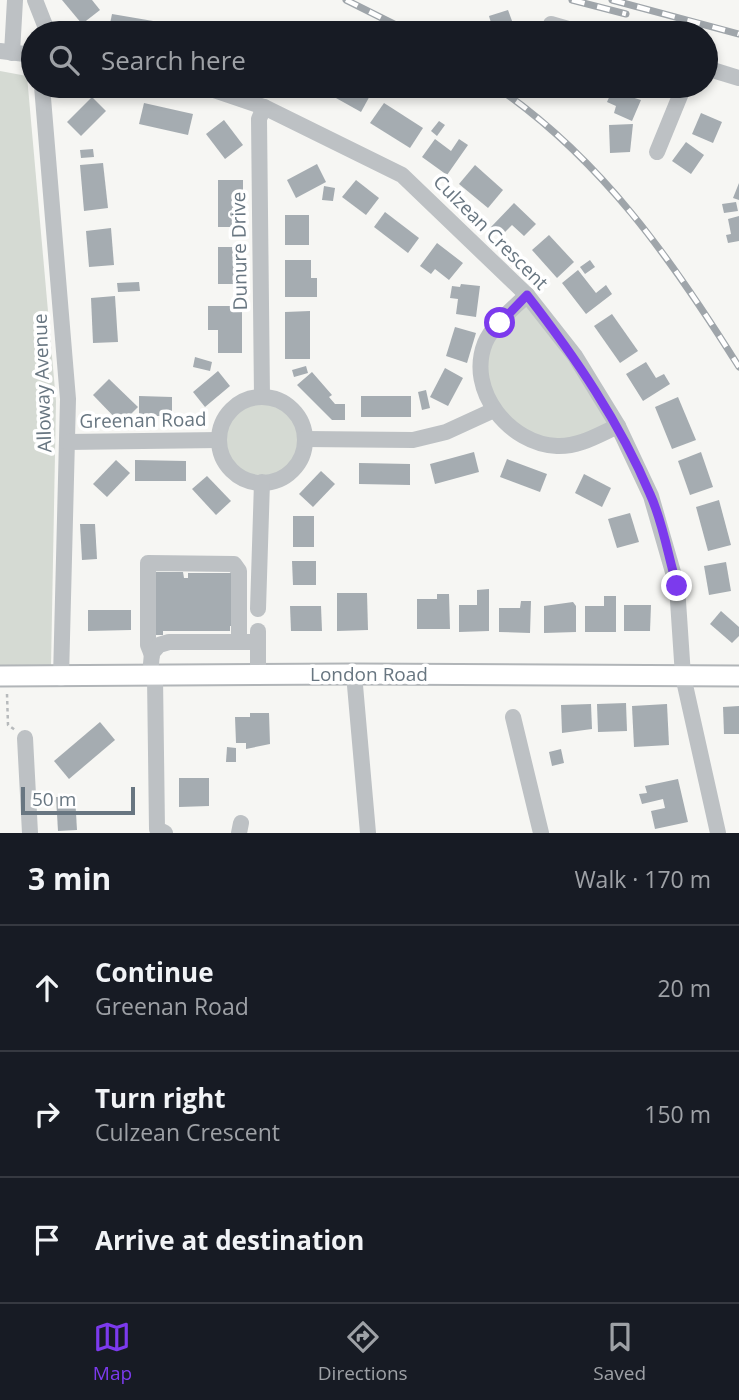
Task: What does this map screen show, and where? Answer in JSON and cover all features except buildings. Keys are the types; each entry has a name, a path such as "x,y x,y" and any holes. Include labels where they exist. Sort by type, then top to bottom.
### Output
{"main road":[{"name":"London Road","path":"3,677 354,674 739,676"}],"street":[{"path":"6,52 15,0"},
{"path":"35,0 43,21"},
{"path":"718,72 739,78"},
{"name":"Alloway Avenue","path":"43,98 68,400 61,678"},
{"name":"Culzean Crescent","path":"237,98 264,107 402,175 527,295 575,356 618,426 651,496 677,586 683,676 718,833"},
{"path":"657,152 679,98"},
{"name":"Dunure Drive","path":"262,397 259,119 264,107"},
{"path":"527,295 500,323 485,344 481,366 485,392 494,410 518,434 537,443 559,446 580,444 618,426"},
{"path":"258,610 262,482 287,474 297,464 305,439 303,426 287,405 262,397"},
{"name":"Greenan Road","path":"262,397 248,399 227,415 219,440 221,453 237,474 262,482"},
{"path":"305,439 413,440 446,432 494,410"},
{"name":"Greenan Road","path":"67,442 219,440"},
{"path":"165,833 158,829 152,655 148,645 148,563 234,564 239,571 239,642"},
{"path":"152,655 159,645 169,642 239,642 258,636 258,675"},
{"path":"354,674 368,833"},
{"path":"513,717 541,833"},
{"path":"25,738 30,833"}],"path":[{"path":"3,677 8,724 25,738"}],"shaded area":[{"path":"0,71 21,75 21,98 29,98 56,401 51,667 0,666"},
{"path":"527,295 618,426 580,444 537,443 485,392 485,343"},
{"path":"269,404 288,414 296,426 296,454 288,466 276,474 255,476 236,466 228,454 226,433 236,414 248,406"}],"railway":[{"path":"346,0 388,21"},
{"path":"572,0 626,14"},
{"path":"612,0 690,21"},
{"path":"718,28 739,34"},
{"path":"511,98 568,145 632,213 688,288 739,367"}],"route":[{"path":"500,323 527,295 575,356 618,426 651,496 677,586"}]}
